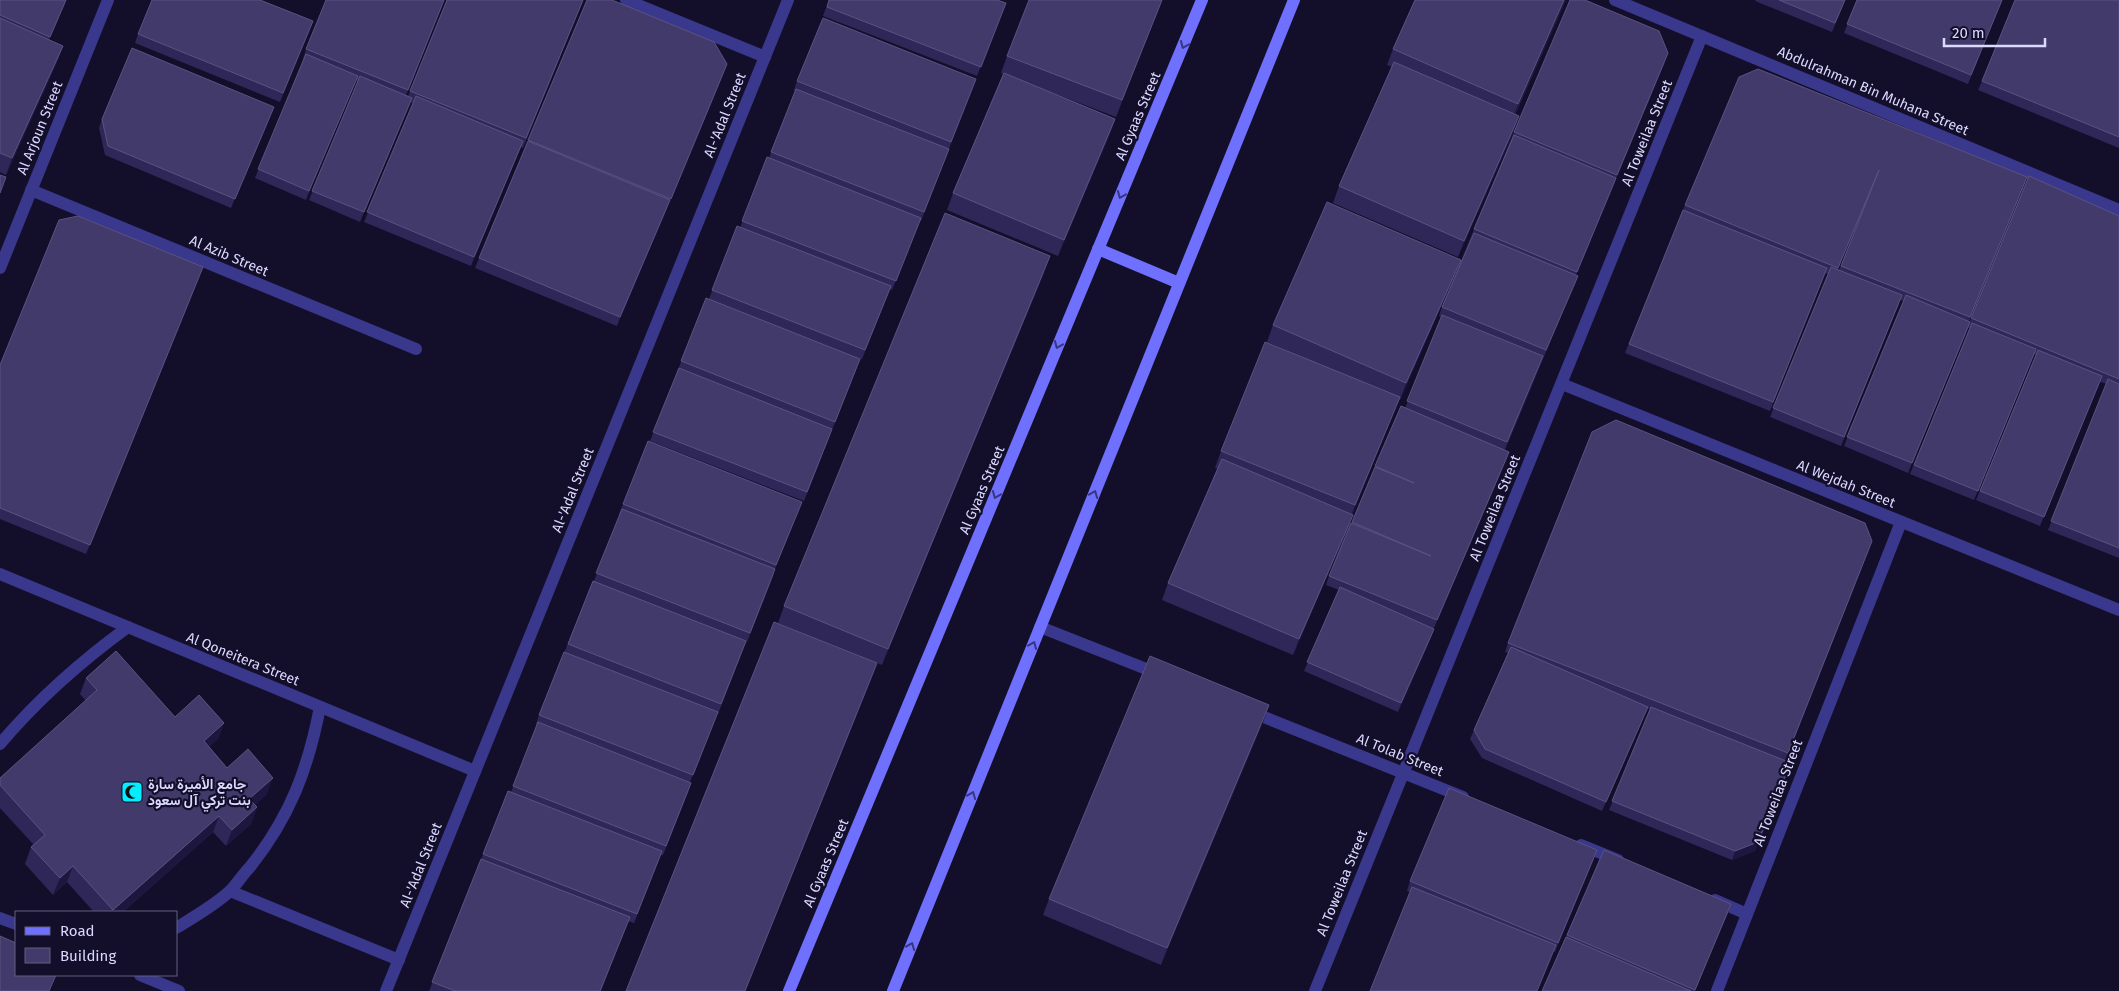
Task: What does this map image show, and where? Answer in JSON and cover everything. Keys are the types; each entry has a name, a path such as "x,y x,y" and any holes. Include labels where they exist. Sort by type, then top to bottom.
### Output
{"street":[{"name":"Al Arjoun Street","path":"0,268 108,0"},
{"path":"626,0 765,57"},
{"name":"Al-'Adal Street","path":"386,991 788,0"},
{"name":"Al Gyaas Street","path":"789,991 1202,0"},
{"path":"893,991 1294,0"},
{"name":"Abdulrahman Bin Muhana Street","path":"1615,0 2119,210"},
{"name":"Al Toweilaa Street","path":"1315,991 1702,36"},
{"name":"Al Azib Street","path":"32,190 416,349"},
{"path":"1098,249 1179,283"},
{"name":"Al Wejdah Street","path":"1562,384 2119,610"},
{"name":"Al Toweilaa Street","path":"1717,991 1901,522"},
{"name":"Al Qoneitera Street","path":"0,574 475,771"},
{"path":"0,744 52,687 89,655 128,627"},
{"path":"1040,627 1168,678"},
{"path":"178,927 230,891 263,850 284,817 301,782 313,745 320,707"},
{"name":"Al Tolab Street","path":"1240,707 1476,802"},
{"path":"1566,839 1630,865"},
{"path":"230,891 399,960"},
{"path":"1702,895 1747,914"},
{"path":"0,918 15,924"},
{"path":"142,976 179,991"}],"building":[{"path":"0,0 66,0 50,37 0,15"},
{"path":"152,0 260,0 313,21 283,93 138,34"},
{"path":"326,0 444,0 408,90 306,49"},
{"path":"447,0 583,0 526,138 410,91"},
{"path":"587,0 612,0 714,42 727,64 671,199 528,140"},
{"path":"829,0 997,0 1006,3 981,67 827,7"},
{"path":"1029,0 1162,0 1122,100 1007,56"},
{"path":"1415,0 1564,0 1518,104 1393,49"},
{"path":"1570,0 1585,0 1659,31 1668,53 1617,175 1514,132"},
{"path":"1779,0 1845,0 1835,23"},
{"path":"1857,0 2002,0 1971,75 1847,24"},
{"path":"2015,0 2119,0 2119,137 1982,81"},
{"path":"0,18 63,46 12,158 0,153"},
{"path":"823,18 976,79 951,142 797,81"},
{"path":"132,48 274,107 235,199 108,146 102,119"},
{"path":"306,54 358,76 309,191 258,169"},
{"path":"1394,62 1519,116 1464,241 1339,186"},
{"path":"1758,69 2027,177 1970,317 1841,266 1879,170 1838,268 1685,205 1739,77"},
{"path":"1004,73 1115,119 1064,240 953,193"},
{"path":"360,76 412,98 364,212 312,191"},
{"path":"796,89 949,149 924,212 771,152"},
{"path":"416,96 523,141 474,257 367,212"},
{"path":"1514,135 1616,178 1577,272 1474,229"},
{"path":"528,141 670,200 620,317 479,258"},
{"path":"767,157 921,218 896,281 742,221"},
{"path":"0,175 6,177 0,193"},
{"path":"2029,176 2119,216 2119,379 1971,318"},
{"path":"1327,202 1461,260 1406,383 1273,325"},
{"path":"1683,210 1827,268 1773,402 1629,344"},
{"path":"945,213 1050,256 888,649 784,606"},
{"path":"78,216 203,267 90,545 0,508 0,365 59,220"},
{"path":"737,226 891,286 865,350 712,290"},
{"path":"1474,233 1578,276 1546,350 1442,307"},
{"path":"1831,267 1902,295 1844,437 1773,408"},
{"path":"1906,295 1970,322 1912,463 1847,437"},
{"path":"706,298 860,359 835,422 681,361"},
{"path":"1442,315 1543,356 1507,442 1407,401"},
{"path":"1972,323 2036,349 1978,491 1914,465"},
{"path":"1265,342 1400,397 1355,505 1221,451"},
{"path":"2038,350 2102,376 2044,517 1980,491"},
{"path":"679,368 832,429 807,492 653,432"},
{"path":"2108,379 2119,384 2119,548 2051,521"},
{"path":"1401,406 1509,452 1437,620 1329,576 1351,523 1431,556 1352,522 1375,467 1414,483 1375,466"},
{"path":"1616,420 1865,523 1872,541 1788,753 1508,643 1592,432"},
{"path":"648,441 802,502 776,565 623,504"},
{"path":"1222,459 1353,515 1299,639 1168,583"},
{"path":"622,509 775,569 750,633 596,573"},
{"path":"593,581 746,641 721,704 568,644"},
{"path":"1340,587 1434,629 1401,703 1307,662"},
{"path":"774,622 877,663 745,991 626,991"},
{"path":"1511,647 1648,707 1606,802 1485,749 1474,730"},
{"name":"جامع الأميرة سارة بنت تركي آل سعود","path":"116,651 175,717 199,695 224,723 204,741 227,768 248,749 273,778 249,799 257,807 232,830 219,816 113,910 73,866 60,878 31,847 45,835 0,785 0,778 97,690 86,678"},
{"path":"564,652 718,712 693,775 539,715"},
{"path":"1150,656 1269,705 1167,948 1049,899"},
{"path":"1651,707 1791,763 1758,842 1735,851 1612,801"},
{"path":"538,722 691,783 666,846 513,786"},
{"path":"1449,788 1597,850 1558,943 1410,881"},
{"path":"508,791 662,851 637,914 483,854"},
{"path":"1604,850 1731,904 1695,990 1567,935"},
{"path":"481,859 630,917 600,991 455,991 432,982"},
{"path":"1412,887 1556,945 1537,991 1370,991"},
{"path":"0,936 15,943 15,976 56,976 49,991 0,991"},
{"path":"1566,937 1691,991 1542,991"}],"place":[{"name":"جامع الأميرة سارة بنت تركي آل سعود","path":"132,792"}]}
